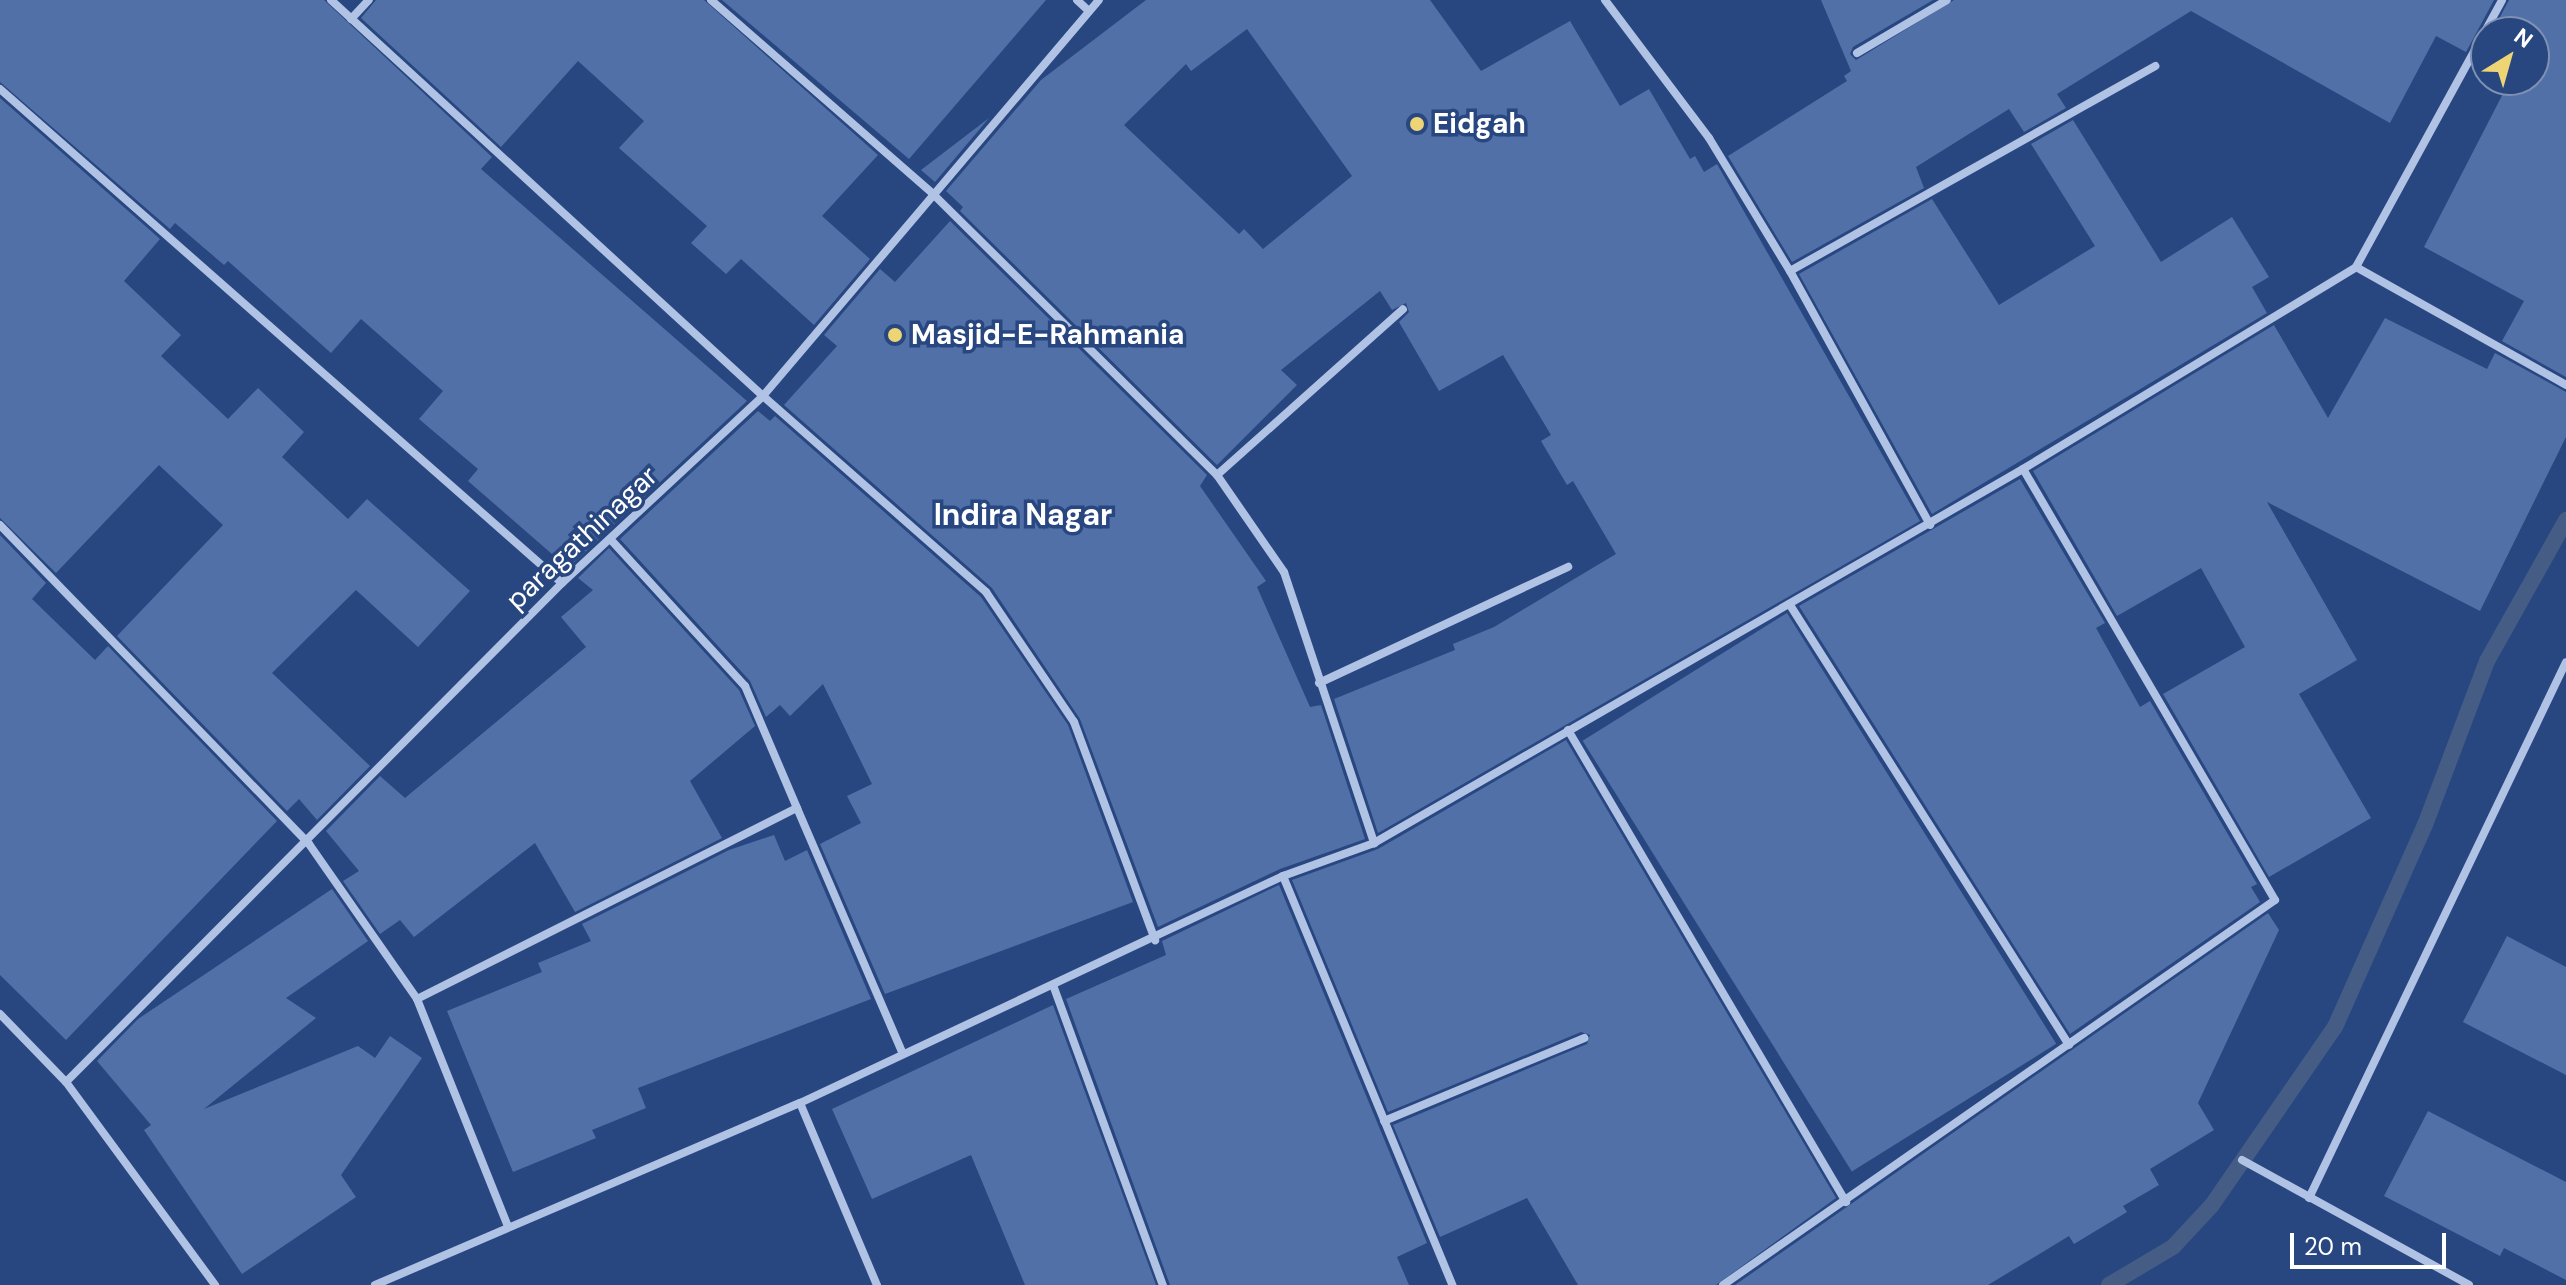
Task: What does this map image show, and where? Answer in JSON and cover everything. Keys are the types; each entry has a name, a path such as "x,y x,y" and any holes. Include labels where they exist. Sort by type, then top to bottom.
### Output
{"street":[{"path":"331,0 763,396 986,592 1074,722 1155,940"},
{"path":"351,19 369,0"},
{"path":"711,0 933,194 1217,475 1284,572 1374,843"},
{"path":"1077,0 1089,11"},
{"name":"paragathinagar","path":"66,1082 309,844 562,583 612,541 763,396 1099,0"},
{"path":"1605,0 1709,138 1790,271 1930,525"},
{"path":"1857,53 1947,0"},
{"path":"375,1285 800,1103 902,1052 1155,940 1283,876 1374,843 2023,469 2356,267 2502,0"},
{"path":"1790,271 2155,66"},
{"path":"0,89 562,583"},
{"path":"2356,267 2566,385"},
{"path":"1217,475 1403,309"},
{"path":"1723,1285 2275,900 2023,469"},
{"path":"0,525 309,844 417,999 508,1226"},
{"path":"612,541 745,686 902,1052"},
{"path":"1319,683 1568,567"},
{"path":"1790,605 2069,1045"},
{"path":"2309,1198 2566,662"},
{"path":"1568,730 1846,1202"},
{"path":"417,999 797,808"},
{"path":"1283,876 1452,1285"},
{"path":"1053,985 1163,1285"},
{"path":"0,1014 66,1082 215,1285"},
{"path":"1384,1121 1584,1038"},
{"path":"800,1103 877,1285"},
{"path":"2242,1160 2469,1285"}],"building":[{"path":"0,0 324,0 492,157 481,169 747,401 568,568 468,481 478,469 419,419 443,391 361,319 331,353 228,261 224,265 175,223 170,229 0,82"},
{"path":"376,0 704,0 878,155 822,216 870,259 814,325 741,259 726,274 691,243 707,226 619,148 644,121 578,61 501,147 361,18"},
{"path":"722,0 1046,0 909,159"},
{"path":"1146,0 1430,0 1481,71 1570,21 1620,106 1649,89 1690,159 1695,156 1704,172 1717,164 1920,521 1378,833 1334,699 1455,650 1453,644 1494,627 1616,554 1573,481 1567,485 1541,441 1551,435 1503,355 1439,391 1399,322 1409,312 1406,303 1392,310 1380,291 1281,370 1297,385 1217,465 960,211 963,207 946,191 1041,80","holes":["1247,29 1352,176 1263,249 1244,229 1239,234 1124,125 1186,64 1191,71"]},
{"path":"1821,0 1933,0 1853,47 1850,54 1856,60 1954,0 2494,0 2485,16 2470,16 2470,45 2466,52 2436,36 2390,123 2191,11 2057,94 2066,108 2024,132 2009,109 1916,167 1924,188 1792,262 1728,156 1847,81 1844,76 1851,71"},
{"path":"2509,0 2566,0 2566,377 2502,341 2524,301 2424,247 2502,96 2550,96 2550,16 2500,16"},
{"path":"0,98 160,239 124,281 181,335 161,356 228,419 258,388 304,432 282,457 348,519 367,499 470,591 418,647 356,590 272,673 370,766 317,820 299,799 287,811 117,636 223,525 159,465 56,573 0,518"},
{"path":"989,118 935,182 921,170"},
{"path":"2073,120 2161,262 2232,217 2269,277 2252,287 2267,313 1932,514 1799,274 1932,199 1999,305 2095,246 2031,144"},
{"path":"950,221 1207,475 1200,486 1266,581 1257,587 1310,707 1321,705 1365,839 1280,869 1158,927 1080,719 992,588 784,405 837,346 824,335 880,269 895,282"},
{"path":"2385,318 2487,369 2495,353 2566,392 2566,437 2480,611 2267,502 2357,660 2299,694 2371,818 2269,877 2163,694 2245,647 2201,568 2117,616 2033,471 2274,325 2328,418"},
{"path":"758,411 770,421 775,416 981,597 1068,725 1133,902 885,994 820,844 861,823 847,796 872,784 823,684 790,716 780,705 766,717 750,681 620,539"},
{"path":"2020,479 2105,623 2096,628 2140,707 2150,701 2257,884 2251,887 2260,902 2070,1034 1799,606"},
{"path":"0,535 46,583 32,599 95,660 108,646 277,821 66,1040 0,975"},
{"path":"609,548 739,690 755,726 690,781 722,838 575,912 535,843 414,937 400,920 380,934 343,881 359,871 326,831 380,776 405,798 586,647 561,617 593,590 578,578"},
{"path":"1787,613 2056,1044 1852,1172 1583,741"},
{"path":"1566,740 1836,1198 1716,1285 1578,1285 1527,1198 1440,1237 1393,1125 1587,1044 1590,1035 1581,1032 1388,1112 1292,880 1378,849"},
{"path":"774,835 785,861 807,850 871,999 638,1088 646,1108 592,1130 596,1138 513,1172 447,1011 542,972 538,963 591,941 582,924 729,850"},
{"path":"1279,885 1427,1243 1397,1257 1409,1285 1170,1285 1066,999 1166,955 1162,941"},
{"path":"332,889 368,941 286,998 316,1018 204,1109 358,1046 375,1058 390,1036 422,1058 341,1175 356,1197 242,1274 144,1130 151,1125 97,1061 138,1019"},
{"path":"2268,913 2279,930 2198,1103 2214,1130 2150,1169 2159,1185 2123,1206 2127,1212 2074,1244 2069,1236 1988,1285 1735,1285"},
{"path":"2507,936 2566,967 2566,1075 2463,1022"},
{"path":"1053,1005 1156,1285 1025,1285 971,1155 872,1199 832,1109"},
{"path":"2428,1111 2566,1182 2566,1280 2504,1248 2500,1256 2384,1196"}],"waterway":[{"path":"2109,1285 2173,1247 2212,1205 2335,1027 2425,825 2487,661 2566,520"}],"place":[{"name":"Eidgah","path":"1417,124"},
{"name":"Masjid-E-Rahmania","path":"895,335"}],"district":[{"name":"Indira Nagar","path":"1023,515"}]}
